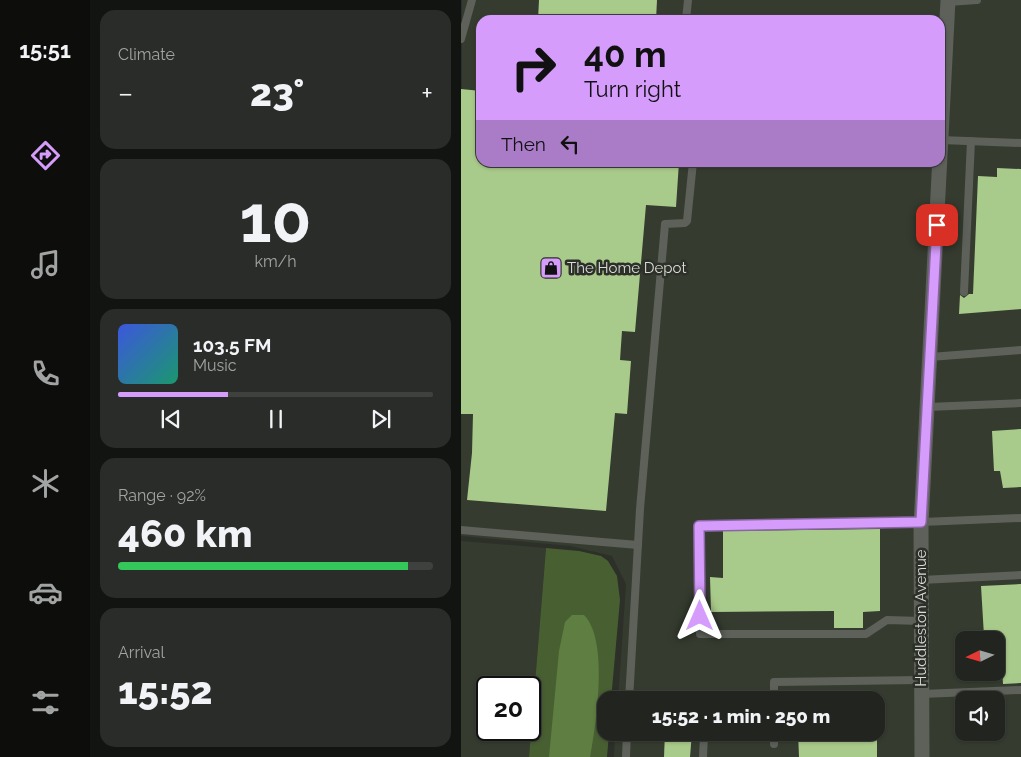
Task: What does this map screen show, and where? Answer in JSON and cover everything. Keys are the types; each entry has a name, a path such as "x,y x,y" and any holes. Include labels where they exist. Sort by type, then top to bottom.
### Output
{"street":[{"name":"Huddleston Avenue","path":"945,43 948,1"},
{"name":"Huddleston Avenue","path":"922,757 921,522 940,167"}],"lane":[{"path":"461,39 472,0"},
{"path":"686,15 688,0"},
{"path":"948,1 977,0"},
{"path":"945,140 1021,143"},
{"path":"964,292 971,141"},
{"path":"630,691 638,545 665,224 685,223 687,221 692,167"},
{"path":"930,357 1021,350"},
{"path":"928,407 1021,403"},
{"path":"921,621 887,620 866,634 701,634 699,526 921,522 1021,518"},
{"path":"461,530 638,545"},
{"path":"921,580 1021,575"},
{"path":"774,691 774,682 1021,690"},
{"path":"626,757 627,741"},
{"path":"703,757 704,741"}],"shaded area":[{"path":"462,0 1021,0 1021,757 614,757 615,741 885,741 885,691 619,691 626,584 612,556 570,546 461,536"},
{"path":"461,541 546,548 536,676 476,676 476,741 530,741 529,757 461,757"},
{"path":"546,548 579,551 601,556 608,561 617,576 620,600 612,691 597,691 597,741 608,741 607,757 529,757 530,741 541,741 541,676 536,676"},
{"path":"572,615 584,615 592,627 596,643 599,683 590,757 549,757 559,651 565,622"}],"building":[{"path":"539,0 657,0 656,15 538,15"},
{"name":"The Home Depot","path":"461,89 476,90 476,167 679,167 676,207 646,205 635,332 622,331 620,360 631,361 627,414 615,413 606,511 467,500 472,453 473,414 461,414"},
{"path":"997,168 1021,169 1021,309 959,314 960,295 964,298 969,294 973,294 978,176 997,177"},
{"path":"1021,429 1021,487 1003,488 1000,471 994,471 992,431"},
{"path":"880,529 880,611 863,612 863,628 834,628 834,611 711,612 710,577 723,578 723,531"},
{"path":"1021,584 1021,683 1003,684 1003,681 1005,681 1005,631 984,631 981,586"},
{"path":"665,741 691,741 690,757 664,757"},
{"path":"798,741 877,741 877,757 799,757"}],"place":[{"name":"The Home Depot","path":"551,268"}],"route":[{"path":"700,616 699,526 921,522 937,225"}]}
